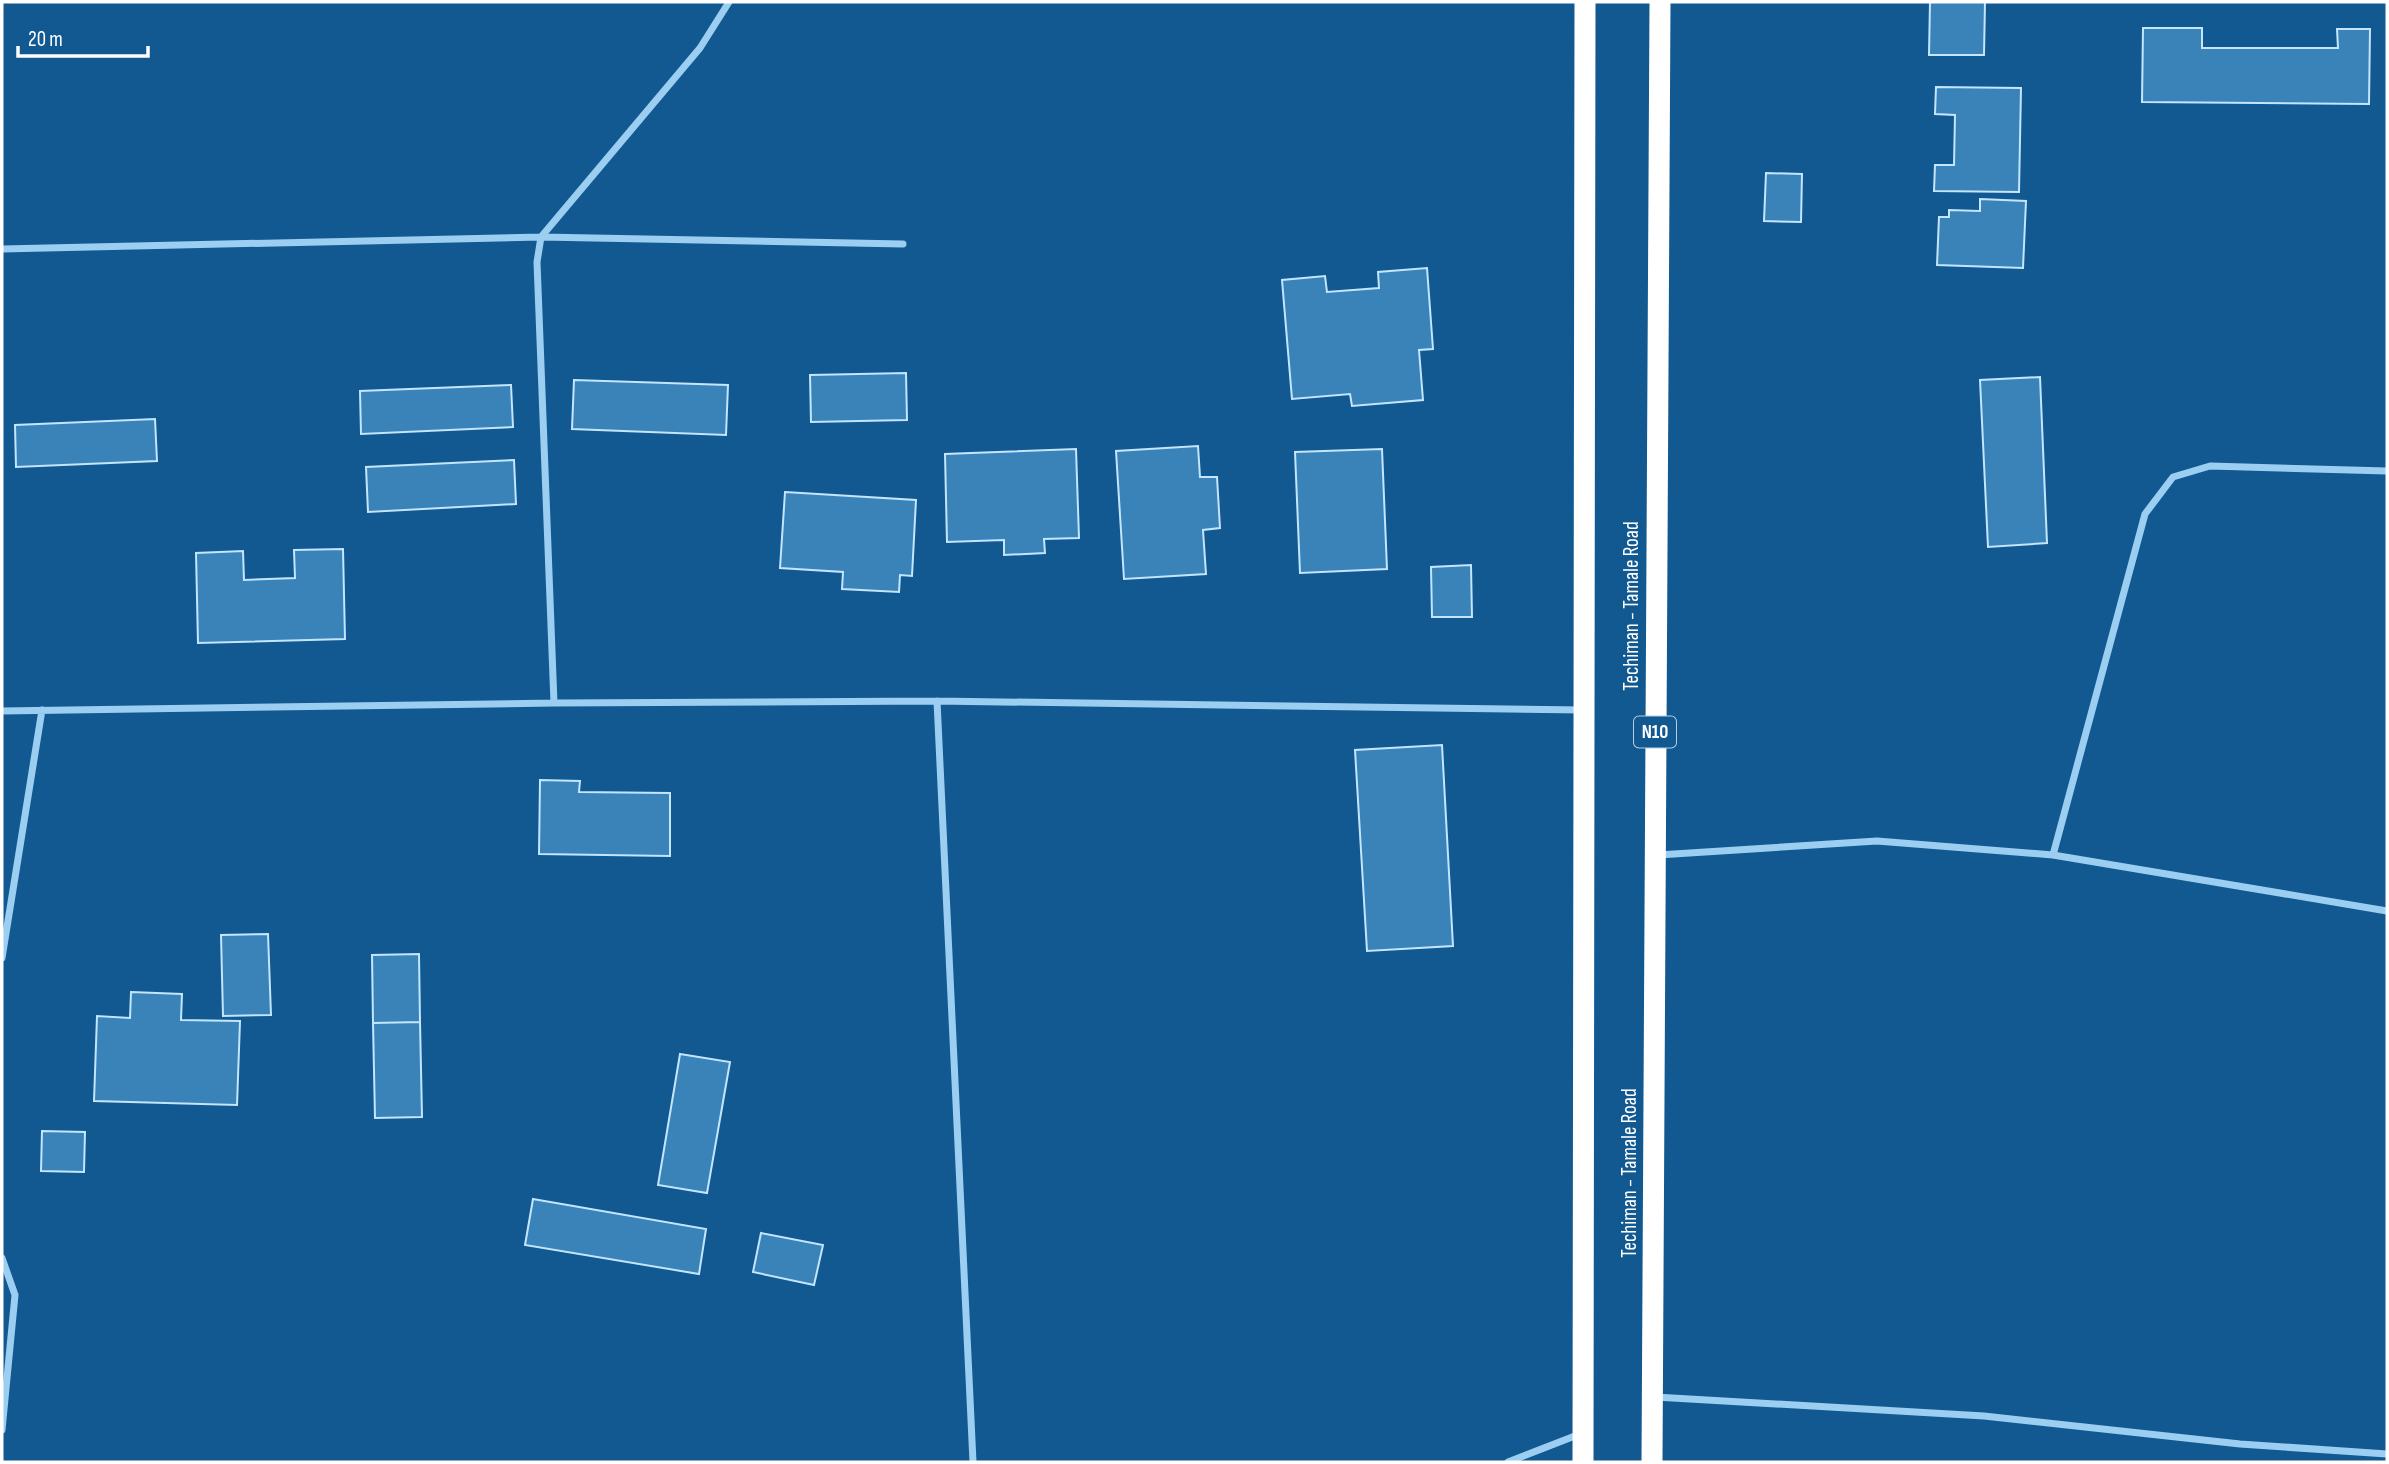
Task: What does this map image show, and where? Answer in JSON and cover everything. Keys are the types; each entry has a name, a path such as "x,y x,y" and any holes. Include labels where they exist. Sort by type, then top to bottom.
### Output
{"highway":[{"path":"1583,1462 1585,2"},
{"name":"Techiman - Tamale Road","path":"1652,1462 1660,2"}],"street":[{"path":"554,703 537,261 541,237 700,48 729,2"},
{"path":"2,249 541,237 903,244"},
{"path":"2053,855 2145,514 2173,477 2210,466 2387,471"},
{"path":"937,701 973,1462"},
{"path":"2,710 937,701 1585,710"},
{"path":"2,958 42,710"},
{"path":"1654,855 1877,841 2053,855 2387,911"},
{"path":"2,1258 15,1295 2,1430"},
{"path":"1653,1397 1984,1416 2240,1444 2387,1454"},
{"path":"1508,1462 1584,1432"}],"building":[{"path":"1930,2 1985,2 1984,55 1929,55"},
{"path":"2143,28 2202,28 2202,48 2338,48 2337,29 2370,29 2369,104 2142,102"},
{"path":"1936,87 2021,88 2019,192 1934,191 1935,165 1954,165 1955,115 1935,114"},
{"path":"1766,173 1802,174 1801,222 1764,221"},
{"path":"1980,199 2026,201 2023,268 1937,265 1939,217 1949,217 1949,210 1980,211"},
{"path":"1427,268 1433,349 1419,350 1423,400 1352,406 1350,394 1292,399 1282,280 1325,276 1327,292 1379,288 1378,272"},
{"path":"906,373 907,420 811,422 810,375"},
{"path":"2040,377 2047,543 1988,547 1980,380"},
{"path":"574,380 728,385 726,435 572,429"},
{"path":"511,385 513,427 361,434 360,391"},
{"path":"155,419 157,461 16,467 15,425"},
{"path":"1198,446 1200,477 1217,477 1220,528 1203,530 1206,574 1124,579 1116,451"},
{"path":"1076,449 1079,538 1044,539 1045,553 1004,555 1004,540 947,542 945,454"},
{"path":"1382,449 1387,569 1300,573 1295,452"},
{"path":"514,460 516,504 368,512 366,467"},
{"path":"785,492 916,500 912,576 900,575 899,592 842,589 843,572 780,568"},
{"path":"343,549 345,639 198,643 196,553 243,551 244,580 295,578 294,550"},
{"path":"1471,565 1472,617 1432,617 1431,567"},
{"path":"1442,745 1453,946 1367,951 1355,750"},
{"path":"540,780 580,781 579,792 670,793 670,856 539,854"},
{"path":"268,934 271,1015 223,1016 221,935"},
{"path":"419,954 420,1022 373,1023 372,955"},
{"path":"131,992 182,994 181,1020 240,1021 237,1105 94,1101 97,1016 130,1018"},
{"path":"420,1022 422,1117 375,1118 373,1023"},
{"path":"680,1054 730,1062 707,1193 658,1185"},
{"path":"42,1131 85,1132 84,1172 41,1171"},
{"path":"533,1199 706,1229 699,1274 525,1245"},
{"path":"761,1233 823,1245 814,1285 753,1272"}]}
